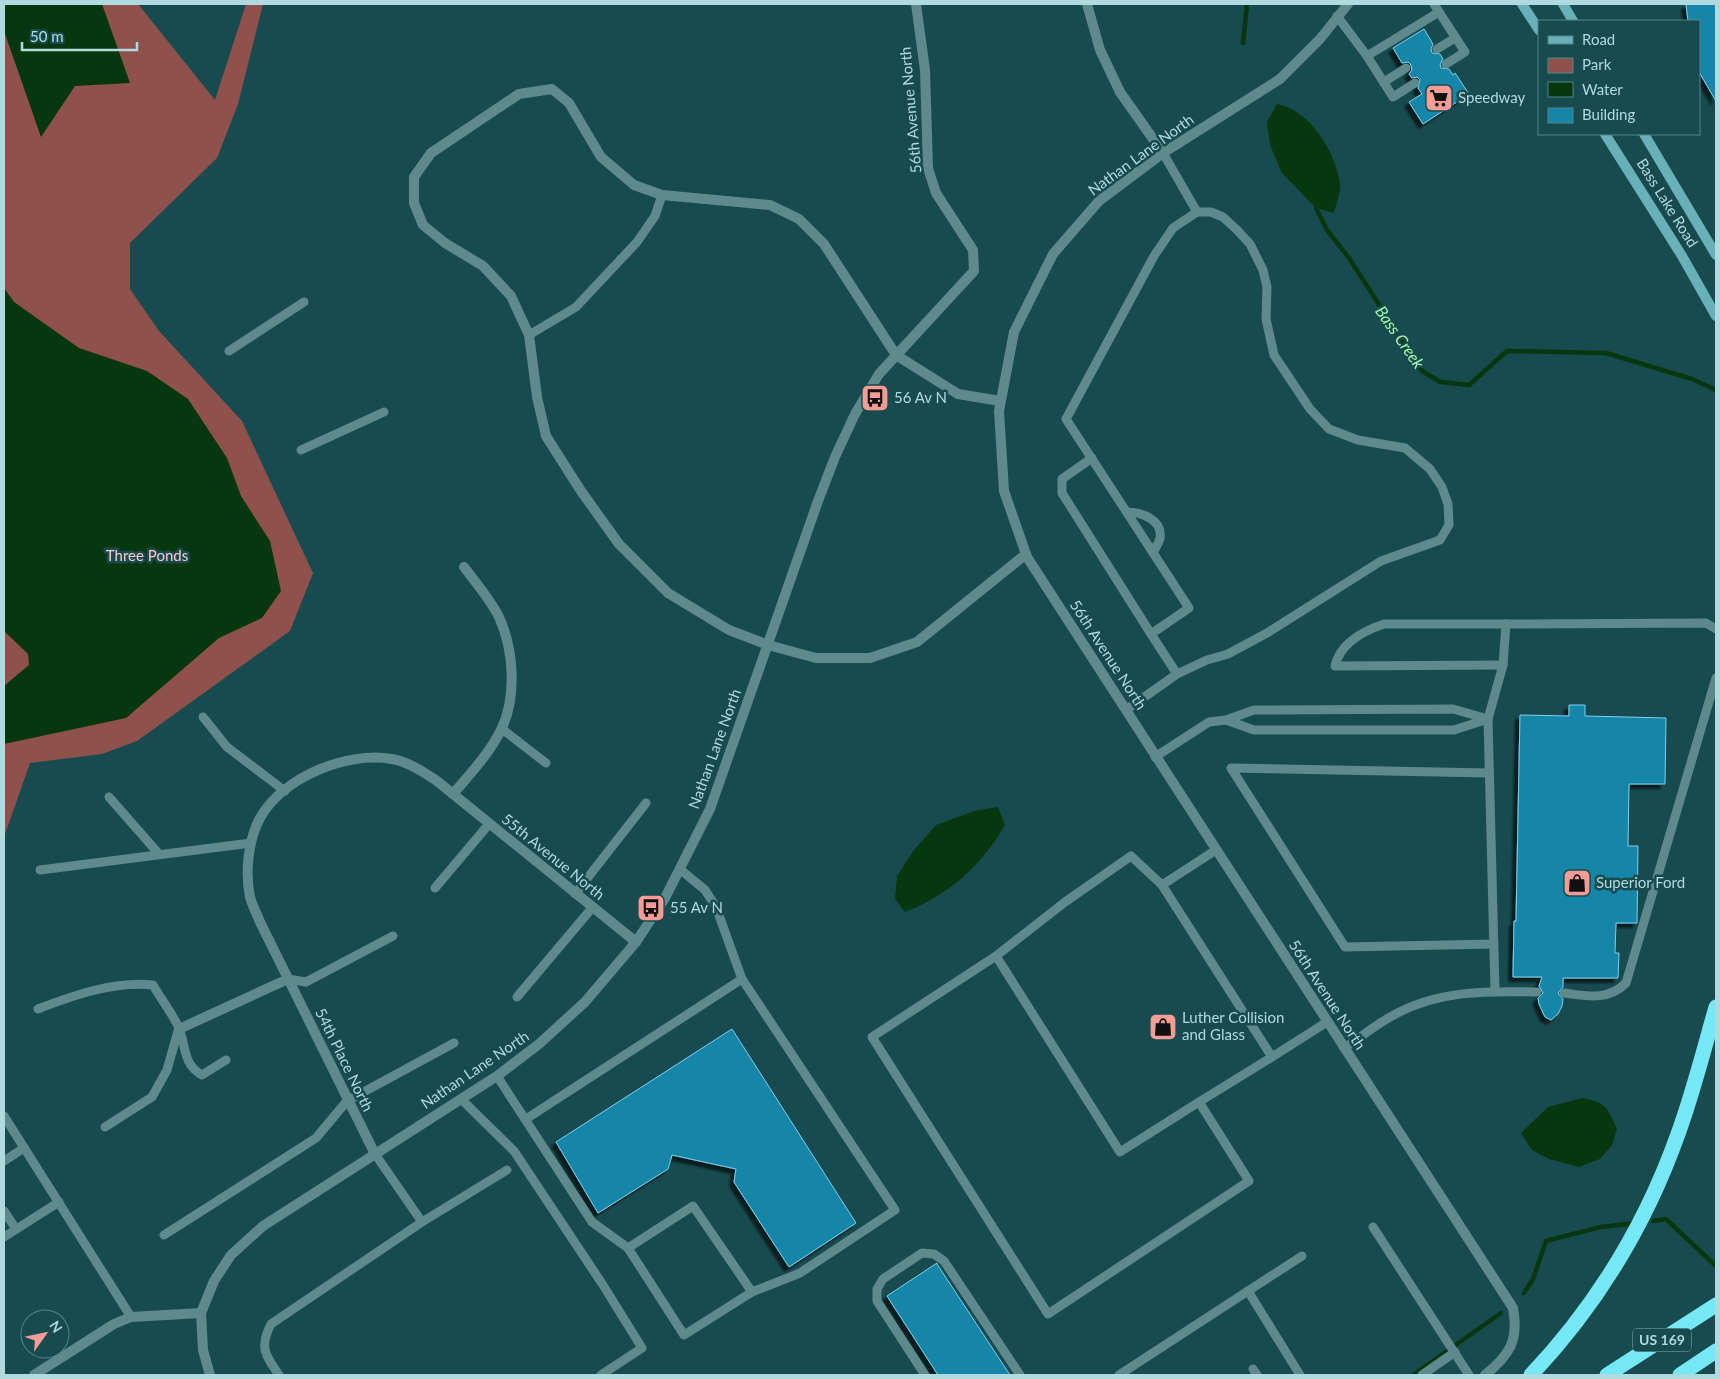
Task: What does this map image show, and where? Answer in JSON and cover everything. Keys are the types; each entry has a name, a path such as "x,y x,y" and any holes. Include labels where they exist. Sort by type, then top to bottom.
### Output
{"highway":[{"path":"1531,1375 1560,1345 1595,1299 1636,1229 1679,1132 1716,1007"},
{"name":"US 169","path":"1607,1375 1716,1305"},
{"name":"US 169","path":"1680,1375 1716,1352"}],"main road":[{"path":"1522,4 1538,28"},
{"path":"1563,4 1572,20"},
{"name":"Bass Lake Road","path":"1606,135 1682,256 1716,316"},
{"name":"Bass Lake Road","path":"1645,135 1716,255"}],"street":[{"name":"56th Avenue North","path":"896,355 974,271 973,250 936,194 928,168 924,70 916,4"},
{"path":"1087,4 1100,50 1120,92 1163,153"},
{"name":"Nathan Lane North","path":"1000,401 1014,332 1053,254 1099,201 1163,153 1280,79 1320,39 1348,4"},
{"path":"1000,401 958,394 896,355 824,244 799,219 770,205 662,195 634,185 601,157 569,102 552,89 519,94 431,153 414,177 414,203 423,225 445,243 483,266 511,296 529,335 537,397 546,436 618,544 668,593 729,630 768,645 816,658 870,658 916,642 1026,554"},
{"name":"Nathan Lane North","path":"201,1313 214,1281 231,1255 263,1226 497,1076 539,1044 585,1002 636,942 681,870 710,809 835,457 855,414 879,374 896,355"},
{"name":"56th Avenue North","path":"1000,401 998,422 1004,491 1026,554 1155,757 1513,1308 1515,1335 1509,1353 1485,1375"},
{"path":"452,794 479,763 502,729 508,711 512,679 509,648 499,618 483,591 464,567"},
{"name":"55th Avenue North","path":"285,792 321,768 342,761 372,757 394,759 415,767 452,794 636,942"},
{"name":"54th Place North","path":"285,792 260,818 251,843 248,870 250,897 347,1101 375,1154"},
{"path":"179,1029 288,979"},
{"path":"34,1375 114,1324 131,1317 201,1313 203,1350 210,1375"}],"lane":[{"path":"1367,56 1436,8 1465,52 1446,64"},
{"path":"1337,16 1367,56 1393,97 1415,84"},
{"path":"1437,49 1456,38"},
{"path":"1384,82 1406,68"},
{"path":"1163,153 1197,212"},
{"path":"529,335 576,306 637,242 655,216 662,195"},
{"path":"1126,710 1177,674 1207,660 1228,654 1267,633 1381,561 1440,540 1449,525 1445,496 1430,468 1405,448 1358,440 1329,429 1310,409 1274,355 1266,319 1267,287 1263,270 1250,244 1223,217 1211,212 1197,212 1173,228 1154,256 1066,419 1189,608 1152,634"},
{"path":"230,351 304,302"},
{"path":"301,450 384,412"},
{"path":"1092,458 1062,479 1062,493 1177,674"},
{"path":"1127,512 1138,512 1149,516 1157,528 1160,539 1153,553"},
{"path":"1503,665 1335,666 1337,655 1343,648 1370,629 1384,624 1706,623 1716,629"},
{"path":"1496,992 1488,719 1503,665 1506,624"},
{"path":"1564,994 1603,997 1618,991 1626,983 1716,678"},
{"path":"1155,757 1209,722 1226,720 1254,710 1453,709 1488,719"},
{"path":"203,717 227,746 285,792"},
{"path":"1226,720 1254,730 1454,730 1488,719"},
{"path":"502,729 546,763"},
{"path":"1490,773 1231,768 1345,948 1494,944"},
{"path":"109,797 159,854"},
{"path":"575,894 646,803"},
{"path":"435,888 489,824"},
{"path":"40,870 251,843"},
{"path":"1162,885 1216,850"},
{"path":"1199,1102 1248,1181 1048,1314 872,1037 996,956 1064,902 1131,856 1162,885 1272,1057"},
{"path":"497,1076 592,1222 628,1248 684,1335 752,1292 800,1273 895,1210 742,979 716,907 705,890 681,870"},
{"path":"517,997 592,908"},
{"path":"288,979 306,982 393,936"},
{"path":"996,956 1120,1152 1327,1022"},
{"path":"526,1119 742,979"},
{"path":"38,1009 73,996 134,983 153,985 179,1029 186,1058 194,1071 202,1075 226,1060"},
{"path":"1344,1048 1392,1016 1428,1000 1464,993 1537,992"},
{"path":"105,1127 152,1097 167,1070 179,1029"},
{"path":"164,1235 316,1138 347,1101 454,1043"},
{"path":"461,1099 514,1151 603,1285 642,1348 601,1375"},
{"path":"4,1116 131,1317"},
{"path":"4,1161 24,1148"},
{"path":"375,1154 422,1222"},
{"path":"278,1375 265,1350 264,1338 271,1324 422,1222 507,1170"},
{"path":"4,1237 59,1202"},
{"path":"628,1248 693,1206 752,1292"},
{"path":"4,1211 16,1229"},
{"path":"1373,1227 1469,1375"},
{"path":"926,1375 877,1301 877,1289 883,1279 922,1253 934,1254 944,1261 1020,1375"},
{"path":"1119,1375 1302,1256"},
{"path":"1248,1291 1300,1375"},
{"path":"1422,1375 1455,1352"}],"green space":[{"name":"Three Ponds","path":"4,4 138,4 215,100 246,4 263,4 238,104 217,158 130,243 130,289 159,331 242,421 313,573 290,631 137,741 102,754 30,763 4,837"}],"water":[{"path":"4,4 102,4 130,83 75,86 41,137 4,31"},
{"path":"1277,104 1300,114 1310,123 1327,146 1333,158 1340,183 1334,213 1316,208 1282,173 1270,145 1267,122"},
{"path":"4,288 14,302 79,348 147,371 188,399 227,458 241,496 270,541 281,591 262,618 219,638 126,718 4,744 4,686 29,665 28,654 4,631"},
{"path":"998,807 1005,825 996,840 975,866 950,888 905,912 895,899 897,876 914,850 936,825 974,811"},
{"path":"1582,1098 1596,1101 1605,1107 1617,1129 1612,1145 1600,1159 1579,1167 1549,1159 1532,1150 1521,1133 1548,1107"}],"building":[{"path":"1686,4 1716,4 1716,101 1700,74 1700,20 1688,20"},
{"path":"1424,29 1433,44 1432,53 1440,54 1443,59 1440,64 1441,68 1449,69 1453,75 1455,73 1469,94 1423,124 1409,102 1422,94 1418,88 1420,80 1417,77 1412,78 1409,74 1412,70 1411,65 1408,62 1402,63 1393,48"},
{"name":"Superior Ford","path":"1569,705 1585,705 1585,716 1666,718 1665,784 1629,784 1628,846 1638,846 1637,923 1616,923 1615,953 1619,953 1618,978 1563,978 1563,987 1558,993 1563,999 1562,1006 1558,1014 1551,1020 1545,1017 1539,1004 1538,998 1543,993 1539,986 1542,977 1513,977 1514,921 1516,921 1520,715 1569,716"},
{"path":"732,1029 856,1223 789,1267 734,1182 736,1169 672,1155 668,1169 598,1213 556,1142"},
{"path":"937,1263 1010,1375 938,1375 887,1296"}],"waterway":[{"name":"Bass Creek","path":"1243,43 1247,4"},
{"name":"Bass Creek","path":"1316,208 1327,230 1349,258 1422,371 1440,382 1469,385 1507,351 1606,353 1692,379 1716,390"},
{"path":"1653,1221 1666,1219 1716,1266"},
{"path":"1524,1293 1533,1279 1546,1241 1601,1227 1635,1223"},
{"path":"1413,1375 1501,1313"}],"place":[{"name":"Speedway","path":"1439,98"},
{"name":"56 Av N","path":"875,398"},
{"name":"Superior Ford","path":"1577,883"},
{"name":"55 Av N","path":"651,908"},
{"name":"Luther Collision and Glass","path":"1163,1027"}]}
